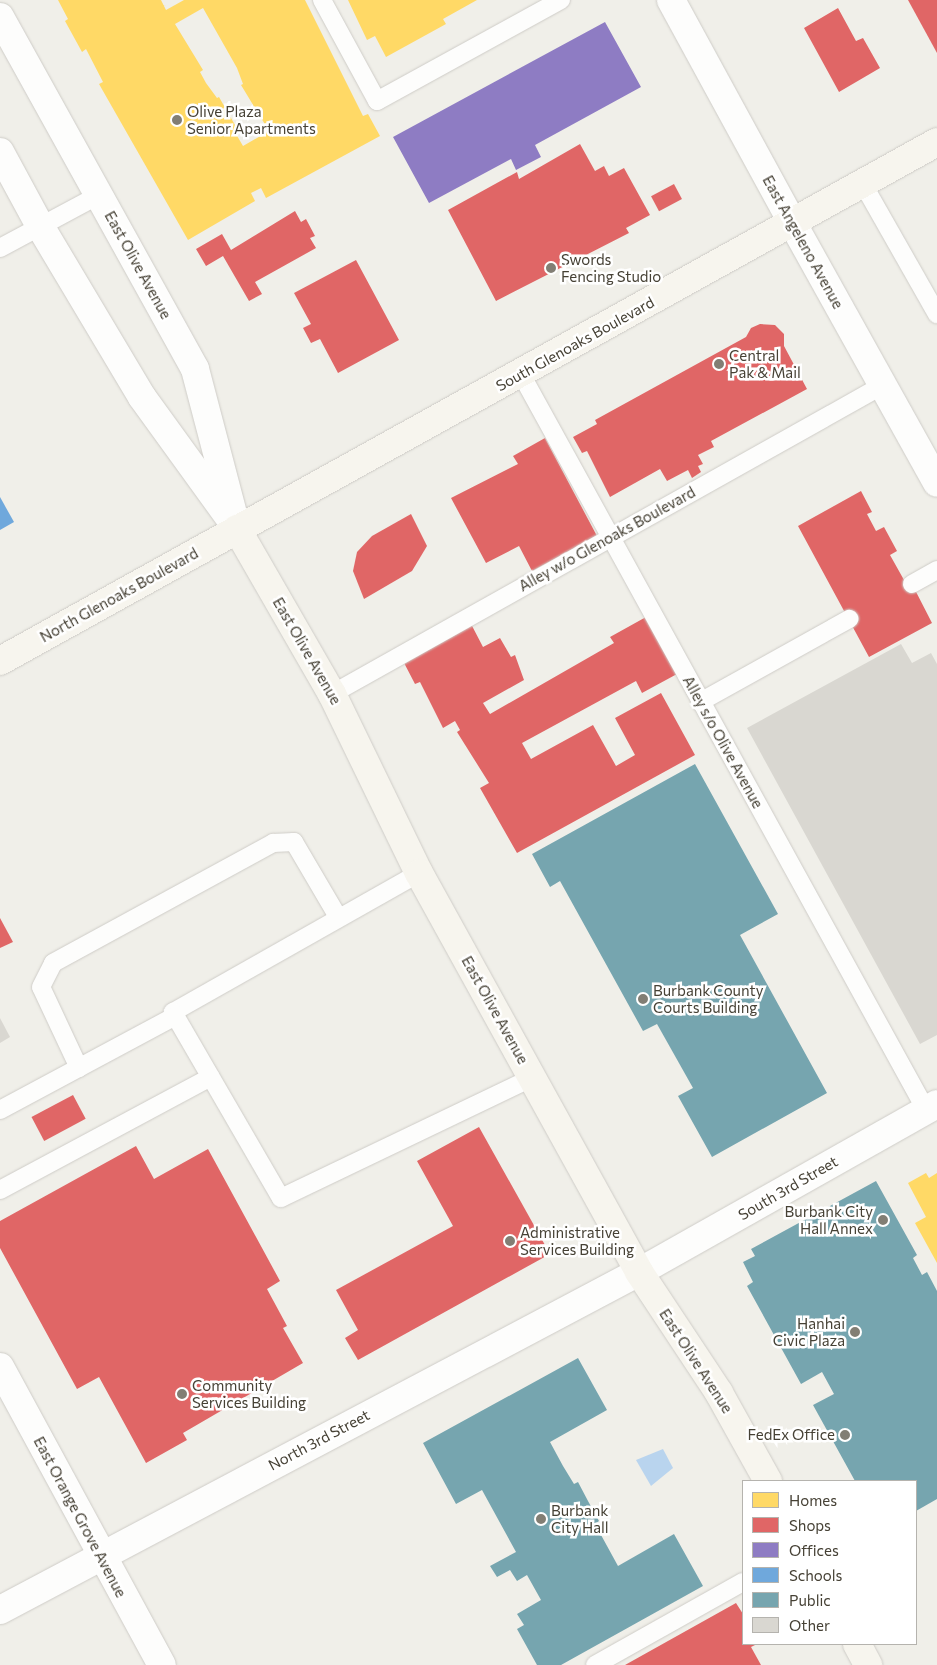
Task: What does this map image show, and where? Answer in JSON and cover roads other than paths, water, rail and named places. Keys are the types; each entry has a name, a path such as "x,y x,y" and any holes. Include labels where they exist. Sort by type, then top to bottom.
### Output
{"main road":[{"name":"South Glenoaks Boulevard","path":"237,529 793,224 937,142"},
{"name":"North Glenoaks Boulevard","path":"0,661 237,529"},
{"name":"East Olive Avenue","path":"237,529 332,694 419,873 639,1272 719,1393 767,1480"},
{"path":"858,1645 868,1665"}],"street":[{"name":"East Angeleno Avenue","path":"671,0 937,483"},
{"name":"East Olive Avenue","path":"0,17 195,368 237,529"},
{"name":"East Olive Avenue","path":"0,152 40,226 142,397 237,529"},
{"name":"South 3rd Street","path":"639,1272 931,1107"},
{"name":"North 3rd Street","path":"0,1610 639,1272"},
{"name":"East Orange Grove Avenue","path":"0,1367 101,1556 162,1665"}],"lane":[{"path":"322,0 377,101 561,0"},
{"path":"863,184 937,314"},
{"path":"0,248 99,195"},
{"name":"Alley s/o Olive Avenue","path":"521,374 700,702 931,1107"},
{"name":"Alley w/o Glenoaks Boulevard","path":"332,694 610,536 883,385"},
{"path":"912,584 937,570"},
{"path":"700,702 849,619"},
{"path":"79,1068 41,988 53,962 273,842 294,842 338,918"},
{"path":"419,873 173,1012 175,1016 281,1198 532,1078"},
{"path":"0,1110 175,1016"},
{"path":"0,1190 211,1076"},
{"path":"595,1665 742,1583"}],"water":[{"path":"663,1449 673,1468 651,1486 636,1460"}],"place":[{"name":"Olive Plaza Senior Apartments","path":"177,120"},
{"name":"Swords Fencing Studio","path":"551,268"},
{"name":"Central Pak & Mail","path":"719,364"},
{"name":"Burbank County Courts Building","path":"643,999"},
{"name":"Burbank City Hall Annex","path":"883,1220"},
{"name":"Administrative Services Building","path":"510,1241"},
{"name":"Hanhai Civic Plaza","path":"855,1332"},
{"name":"Community Services Building","path":"182,1394"},
{"name":"FedEx Office","path":"845,1435"},
{"name":"Burbank City Hall","path":"541,1519"}]}
